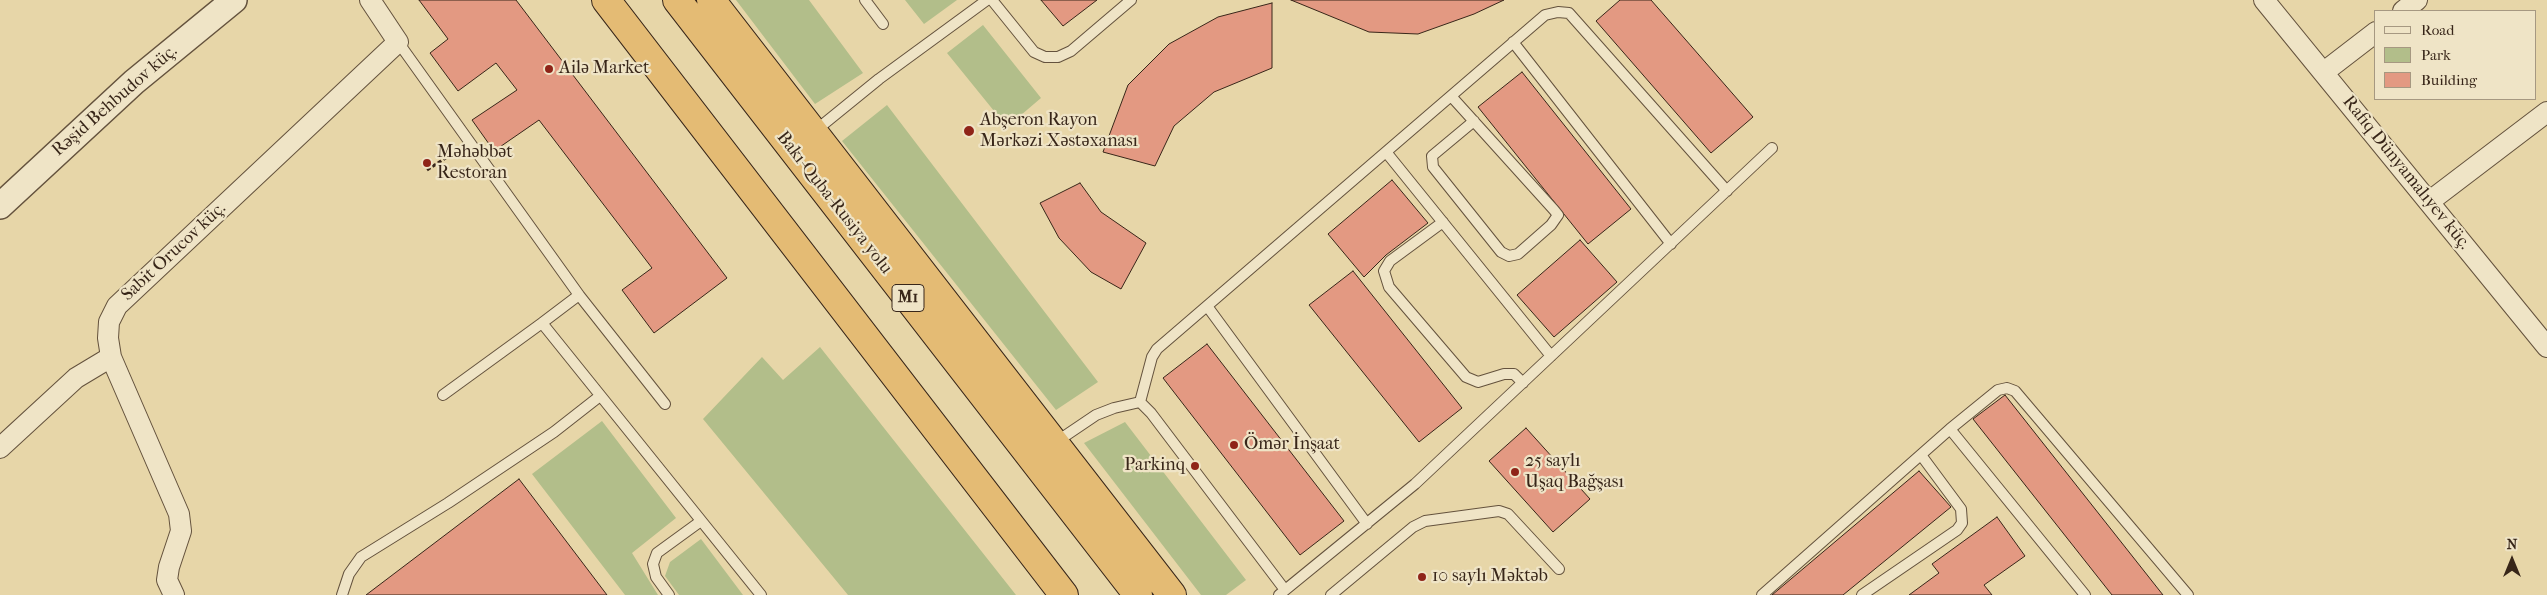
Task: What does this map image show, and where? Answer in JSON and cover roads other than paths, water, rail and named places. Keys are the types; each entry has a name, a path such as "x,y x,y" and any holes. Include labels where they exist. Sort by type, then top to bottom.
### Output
{"highway":[{"path":"606,0 1064,595"},
{"name":"Bakı-Quba-Rusiya yolu","path":"677,0 1138,595"},
{"path":"711,0 1172,595"}],"street":[{"name":"Rəşid Behbudov küç.","path":"0,206 134,82 234,0"},
{"path":"370,0 398,42"},
{"name":"Rafiq Dünyamalıyev küç.","path":"2264,0 2547,347"},
{"path":"2404,10 2417,0"},
{"path":"2324,72 2374,34"},
{"name":"Sabit Orucov küç.","path":"174,595 167,580 168,567 181,531 179,514 111,357 108,338 109,322 117,306 398,42"},
{"path":"2430,202 2547,112"},
{"path":"0,448 76,378 111,357"}],"lane":[{"path":"865,0 884,24"},
{"path":"814,131 879,78 987,0"},
{"path":"992,0 1034,52 1045,58 1058,57 1071,51 1131,0"},
{"path":"1140,402 1152,357 1157,349 1545,15 1558,12 1569,13 1727,191"},
{"path":"398,42 578,295 666,404"},
{"path":"1513,42 1671,244"},
{"path":"1451,96 1474,121 1558,215 1551,225 1518,254 1509,256 1501,252 1432,166 1432,156 1474,121"},
{"path":"1140,402 1151,413 1282,592 1415,484 1772,148"},
{"path":"1386,152 1551,356"},
{"path":"1443,222 1390,261 1384,271 1388,287 1466,376 1478,382 1504,374 1514,374 1523,383"},
{"path":"443,395 578,295"},
{"path":"1207,306 1366,524"},
{"path":"542,323 761,595"},
{"path":"1762,595 1950,429 1998,390 2007,388 2015,391 2188,595"},
{"path":"342,595 349,574 360,557 456,498 554,432 600,396"},
{"path":"1054,442 1096,415 1114,408 1140,402"},
{"path":"1950,429 2085,595"},
{"path":"1862,595 1957,530 1962,523 1961,508 1921,455"},
{"path":"1331,595 1412,527 1425,522 1498,512 1508,514 1559,569"},
{"path":"669,595 656,577 653,564 657,553 701,522"}],"place":[{"name":"Ailə Market","path":"549,69"},
{"name":"Abşeron Rayon Mərkəzi Xəstəxanası","path":"969,131"},
{"name":"Məhəbbət Restoran","path":"427,163"},
{"name":"Ömər İnşaat","path":"1234,445"},
{"name":"Parkinq","path":"1195,466"},
{"name":"25 saylı Uşaq Bağşası","path":"1515,472"},
{"name":"10 saylı Məktəb","path":"1422,577"}]}
